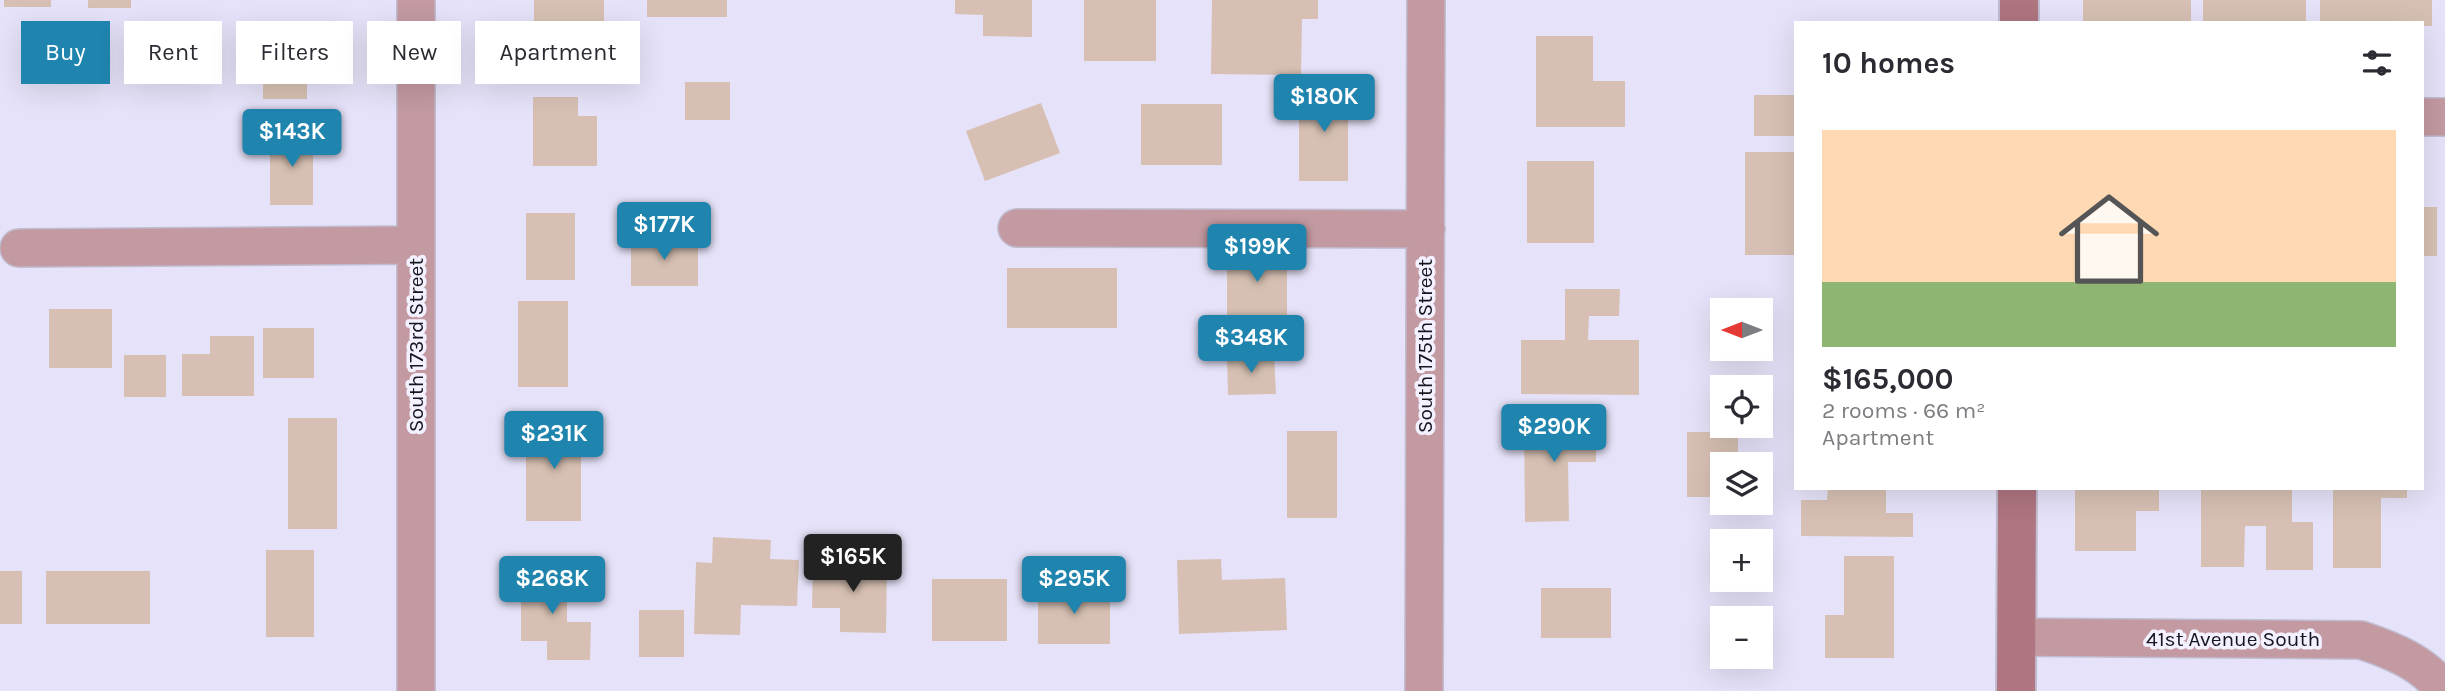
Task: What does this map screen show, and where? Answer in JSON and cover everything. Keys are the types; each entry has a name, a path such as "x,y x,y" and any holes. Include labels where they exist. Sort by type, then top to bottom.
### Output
{"street":[{"name":"South 173rd Street","path":"416,0 416,691"},
{"name":"South 175th Street","path":"1424,691 1426,0"},
{"path":"2020,0 2020,21"},
{"path":"2424,117 2445,117"},
{"path":"1017,228 1426,229"},
{"path":"19,248 416,245"},
{"path":"2017,490 2017,691"},
{"name":"41st Avenue South","path":"2016,637 2361,640 2400,653 2441,687"}],"building":[{"path":"4,0 51,0 51,7 4,7"},
{"path":"88,0 131,0 131,8 88,8"},
{"path":"534,0 604,0 604,21 534,21"},
{"path":"647,0 727,0 727,17 647,17"},
{"path":"955,0 1032,0 1032,37 983,36 983,15 955,14"},
{"path":"1084,0 1156,0 1156,61 1084,61"},
{"path":"1212,0 1318,0 1318,19 1302,19 1301,75 1211,74"},
{"path":"2083,0 2191,0 2191,21 2083,21"},
{"path":"2203,0 2306,0 2306,21 2203,21"},
{"path":"2320,0 2432,0 2432,26 2424,26 2424,21 2320,21"},
{"path":"1536,36 1593,36 1593,81 1625,81 1625,127 1536,127"},
{"path":"685,82 730,82 730,120 685,120"},
{"path":"263,84 307,84 307,99 263,99"},
{"path":"1299,88 1348,88 1348,181 1299,181"},
{"path":"1754,95 1794,95 1794,136 1754,136"},
{"path":"533,97 578,97 578,116 597,116 597,166 533,166"},
{"path":"1041,103 1060,153 985,181 966,131"},
{"path":"1141,104 1222,104 1222,165 1141,165"},
{"path":"270,133 313,133 313,205 270,205"},
{"path":"1745,152 1794,152 1794,255 1745,255"},
{"path":"1527,161 1594,161 1594,243 1527,243"},
{"path":"2424,207 2437,207 2437,256 2424,256"},
{"path":"526,213 575,213 575,280 526,280"},
{"path":"631,239 698,239 698,286 631,286"},
{"path":"1227,250 1287,250 1287,319 1227,319"},
{"path":"1007,268 1117,268 1117,328 1007,328"},
{"path":"1565,289 1620,289 1619,316 1589,316 1588,340 1639,340 1639,395 1521,394 1521,340 1565,340"},
{"path":"518,301 568,301 568,387 518,387"},
{"path":"49,309 112,309 112,368 49,368"},
{"path":"263,328 314,328 314,378 263,378"},
{"path":"210,336 254,336 254,396 182,396 182,354 210,354"},
{"path":"124,355 166,355 166,397 124,397"},
{"path":"1274,355 1276,394 1228,395 1227,357"},
{"path":"288,418 337,418 337,529 288,529"},
{"path":"1524,419 1596,419 1596,462 1568,462 1569,521 1525,522"},
{"path":"526,420 581,420 581,521 526,521"},
{"path":"1287,431 1337,431 1337,518 1287,518"},
{"path":"1687,432 1710,432 1710,438 1738,438 1738,452 1710,452 1710,497 1687,497"},
{"path":"1828,490 1886,490 1886,513 1913,513 1913,537 1801,536 1801,500 1827,500"},
{"path":"2075,490 2159,490 2159,511 2136,511 2136,551 2075,551"},
{"path":"2201,490 2292,490 2292,522 2313,522 2313,570 2266,570 2266,526 2245,526 2244,567 2201,567"},
{"path":"2333,490 2407,490 2407,498 2381,498 2381,568 2333,568"},
{"path":"713,537 771,540 770,559 799,560 797,606 741,605 740,635 694,634 696,562 712,563"},
{"path":"266,550 314,550 314,637 266,637"},
{"path":"1844,556 1894,556 1894,658 1825,658 1825,615 1844,615"},
{"path":"1221,559 1222,580 1285,578 1287,630 1179,634 1177,560"},
{"path":"813,561 887,562 886,633 840,632 840,608 812,608"},
{"path":"521,569 567,569 567,622 591,622 590,660 547,660 547,641 521,641"},
{"path":"0,571 22,571 22,624 0,624"},
{"path":"46,571 150,571 150,624 46,624"},
{"path":"932,579 1007,579 1007,641 932,641"},
{"path":"1038,588 1110,588 1110,644 1038,644"},
{"path":"1541,588 1611,588 1611,638 1541,638"},
{"path":"639,610 684,610 684,657 639,657"}]}
